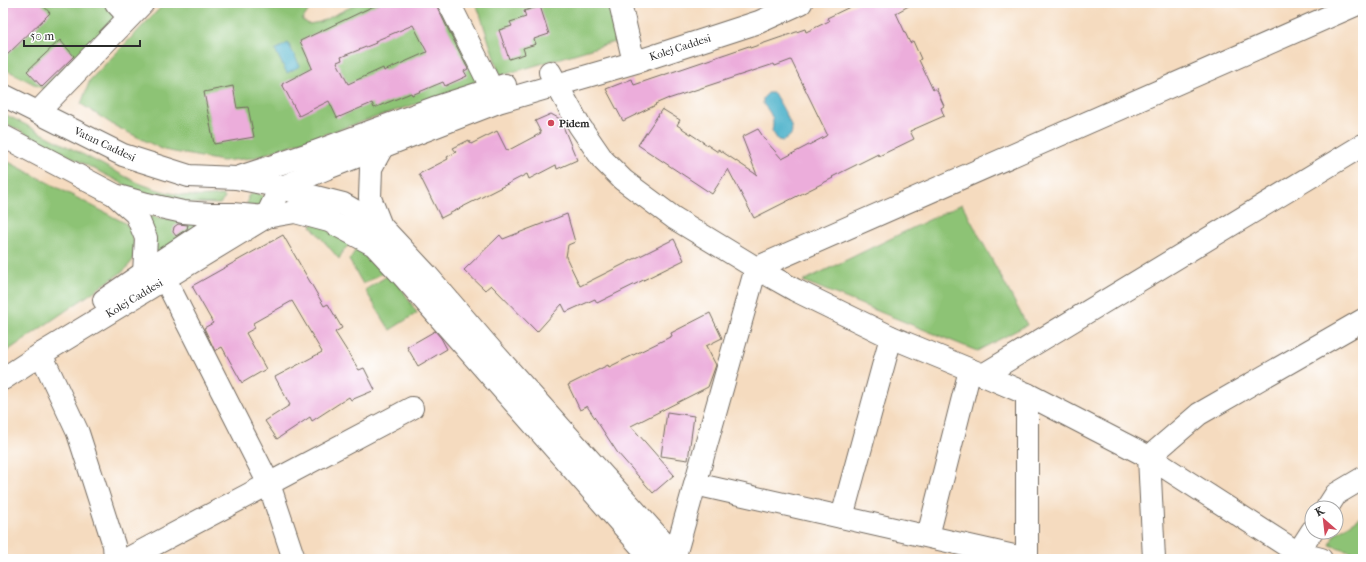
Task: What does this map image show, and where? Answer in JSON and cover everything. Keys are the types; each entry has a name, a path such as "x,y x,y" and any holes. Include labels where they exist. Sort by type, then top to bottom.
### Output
{"street":[{"path":"449,3 492,89"},
{"path":"620,3 632,54"},
{"name":"Kolej Caddesi","path":"554,78 758,15 785,3"},
{"name":"Kolej Caddesi","path":"554,78 636,62 759,22 801,3"},
{"path":"756,268 1360,3"},
{"path":"38,112 130,8"},
{"path":"236,178 315,152 434,108 492,89 554,78"},
{"path":"266,217 280,188 383,146 498,102 554,78"},
{"path":"554,78 580,125 603,160 623,180 674,218 756,268 796,290 891,337 1027,394 1149,457 1296,556 1321,559"},
{"name":"Vatan Caddesi","path":"3,95 123,155 189,176 236,178"},
{"path":"3,136 115,195 183,212 266,217 295,212 329,221 374,245 404,276 652,559"},
{"path":"928,536 977,373 1363,145"},
{"path":"381,226 370,198 371,168 383,146"},
{"path":"236,178 277,186 343,204 381,226 426,274 675,558"},
{"path":"232,214 236,178"},
{"path":"115,195 136,214 146,238 144,273"},
{"name":"Kolej Caddesi","path":"3,372 144,273 232,214"},
{"name":"Kolej Caddesi","path":"3,379 41,354 266,217"},
{"path":"675,558 756,268"},
{"path":"165,279 269,484 294,559"},
{"path":"1149,457 1199,414 1363,320"},
{"path":"842,517 891,337"},
{"path":"41,354 78,433 114,545 115,559"},
{"path":"695,484 1027,559 1027,394"},
{"path":"127,559 412,408"},
{"path":"1149,457 1154,559"},
{"path":"1332,500 1336,494 1363,478"},
{"path":"1296,556 1306,540"}],"green space":[{"path":"3,3 143,3 55,95 3,68"},
{"path":"165,3 324,3 309,10 302,20 309,24 320,22 359,3 449,3 485,75 467,87 253,158 222,161 164,150 115,126 81,104 90,80"},
{"path":"475,3 613,3 621,40 500,76"},
{"path":"3,113 134,181 167,192 189,196 223,195 225,198 220,204 187,203 137,191 3,122"},
{"path":"3,159 125,223 131,230 134,243 133,260 125,270 3,354"},
{"path":"255,192 263,196 263,207 247,205 248,196"},
{"path":"962,204 1027,325 977,351 803,281"},
{"path":"147,216 206,224 155,259"},
{"path":"316,222 351,243 343,251 339,259 311,226"},
{"path":"359,245 388,270 363,284 349,260"},
{"path":"392,273 417,313 390,330 365,290"},
{"path":"1363,516 1363,555 1330,545 1332,540 1344,540 1344,528"}],"water":[{"path":"288,43 300,66 287,73 275,50"},
{"path":"768,93 774,93 792,128 791,135 783,141 778,140 772,131 772,116 763,104 763,98"}],"building":[{"path":"3,3 41,3 50,13 3,59"},
{"path":"380,3 437,3 438,9 468,69 464,71 467,76 445,86 443,82 412,95 411,93 374,108 372,103 337,118 329,101 299,116 282,84 312,68 300,41","holes":["413,25 427,52 384,71 383,68 348,84 337,62 342,60 341,57 376,43 375,41"]},
{"path":"858,3 914,3 896,13 910,43 913,41 921,59 919,60 933,90 936,88 944,106 941,108 944,116 910,131 914,139 879,156 878,154 754,218 728,169 712,194 638,145 662,109 680,120 677,125 718,152 718,149 757,175 742,137 758,129 766,141 782,159 826,136 827,134 791,60 775,66 774,64 668,99 669,98 623,121 606,89 632,79 634,85 749,46 750,48 805,29 806,32 829,21 827,18"},
{"path":"540,6 549,34 534,39 536,44 523,48 525,54 509,59 499,30 512,26 510,22 526,17 524,11"},
{"path":"60,40 74,56 42,87 27,71"},
{"path":"233,86 237,108 248,107 254,137 214,144 204,92"},
{"path":"551,114 560,119 577,160 557,169 556,165 529,179 527,174 441,218 419,174 448,159 447,157 456,152 453,148 469,140 471,144 497,131 507,151 541,133 535,121"},
{"path":"567,214 575,242 568,245 566,257 580,286 674,239 684,260 597,303 595,299 566,312 562,304 537,332 491,285 485,290 464,270 500,235 503,239"},
{"path":"178,224 188,225 187,229 176,236 173,232 174,227"},
{"path":"283,235 324,306 328,304 342,328 335,332 359,370 364,368 375,390 351,400 349,397 312,421 310,417 277,439 265,421 290,405 275,377 322,352 292,301 253,323 255,328 246,333 266,369 242,383 222,347 215,351 204,328 213,323 192,286"},
{"path":"710,313 722,338 706,346 716,365 708,387 631,426 674,475 653,493 617,452 587,406 580,410 568,385 672,336 671,333"},
{"path":"435,331 447,349 418,366 407,347"},
{"path":"667,412 694,416 688,460 661,456"}],"place":[{"name":"Pidem","path":"551,123"}]}
